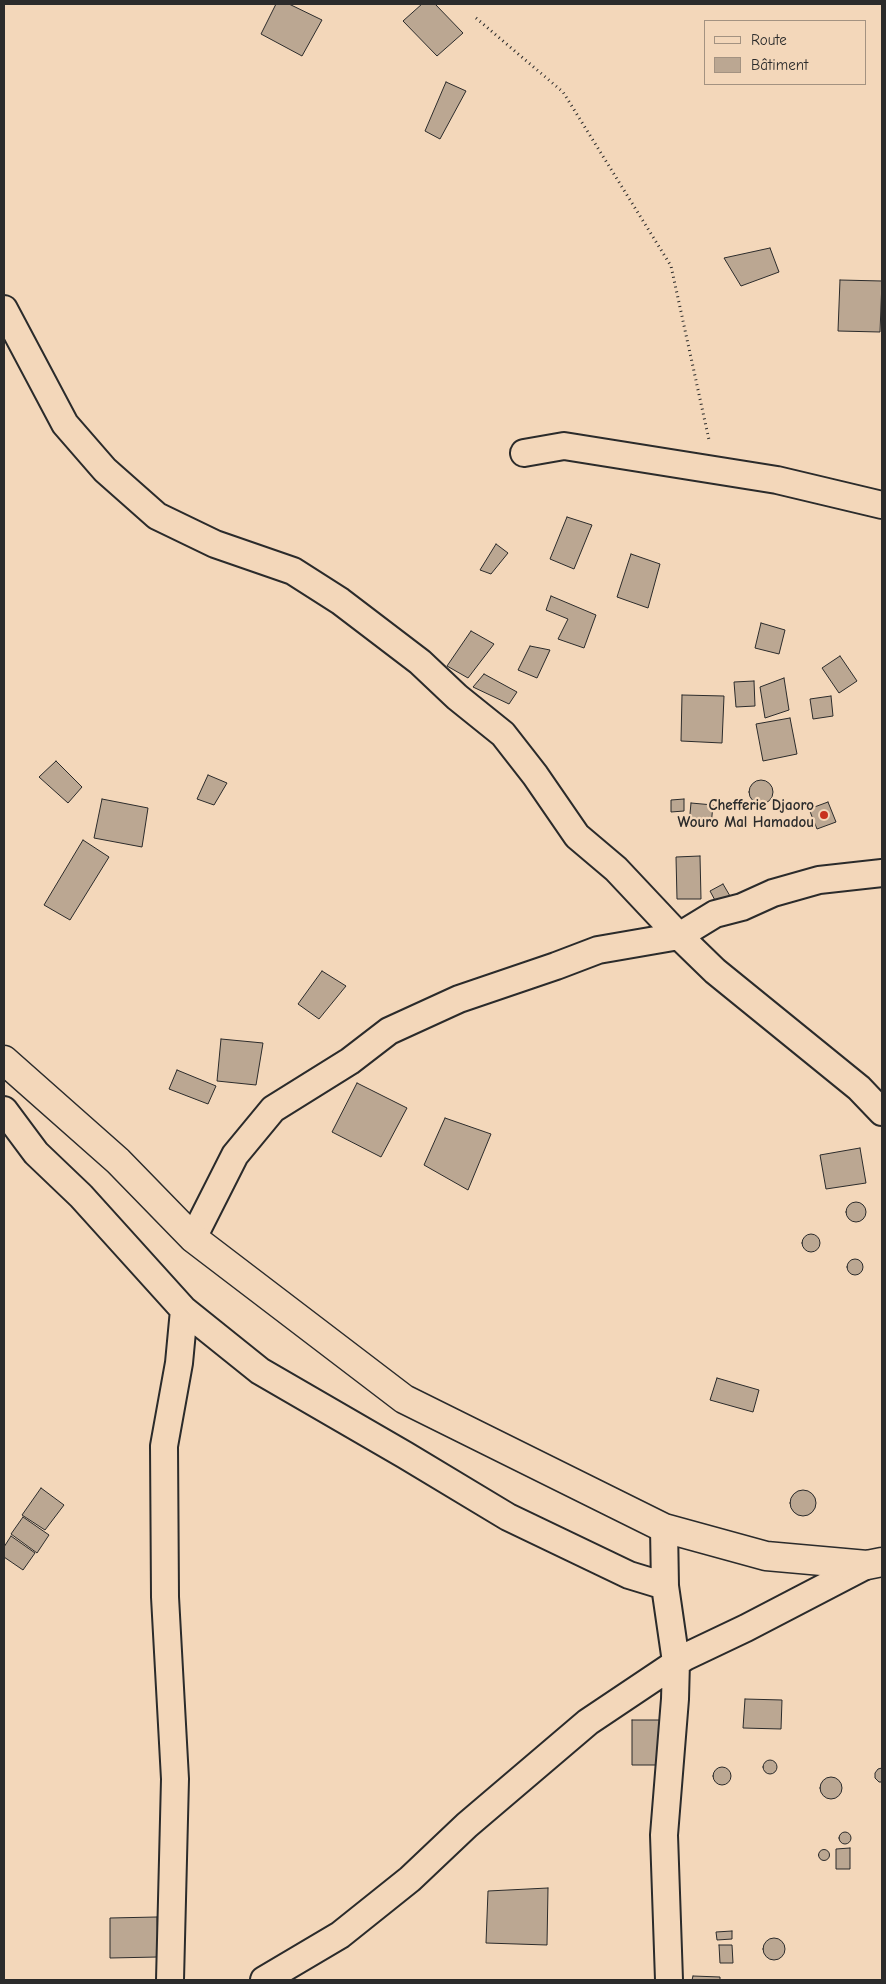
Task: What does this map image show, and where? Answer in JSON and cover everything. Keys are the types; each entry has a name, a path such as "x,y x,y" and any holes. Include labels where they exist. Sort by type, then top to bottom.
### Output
{"main road":[{"path":"4,1060 118,1160 193,1238 404,1398 664,1528 766,1556 875,1564"}],"street":[{"path":"4,309 65,424 105,470 157,516 216,544 293,571 340,601 420,662 457,697 502,734 535,775 577,836 616,869 679,936 716,971 859,1088 882,1112"},
{"path":"524,453 564,446 777,480 882,505"},
{"path":"193,1238 235,1155 273,1109 350,1061 389,1031 459,999 598,950 679,936 716,914 742,907 773,893 819,880 882,873"},
{"path":"4,1110 36,1153 81,1196 184,1310 260,1371 508,1517 629,1575 665,1586"},
{"path":"170,1980 175,1779 165,1597 164,1446 180,1363 184,1310"},
{"path":"664,1528 665,1586 676,1662 664,1835 669,1980"},
{"path":"264,1980 340,1935 410,1879 467,1825 588,1722 676,1662 875,1564"}],"path":[{"path":"476,18 563,92 671,266 716,470"}],"building":[{"path":"276,4 289,4 322,20 302,56 261,34"},
{"path":"422,4 435,4 463,33 437,56 403,21"},
{"path":"446,82 466,91 440,139 425,131"},
{"path":"770,248 779,272 741,286 724,258"},
{"path":"840,280 882,281 880,332 838,331"},
{"path":"567,517 592,525 574,569 550,559"},
{"path":"496,544 508,553 491,574 480,570"},
{"path":"631,554 660,564 648,608 617,597"},
{"path":"551,596 596,615 584,648 558,639 568,619 546,610"},
{"path":"761,623 785,630 779,654 755,648"},
{"path":"471,631 494,644 468,678 447,666"},
{"path":"530,646 550,650 537,678 518,670"},
{"path":"840,656 857,681 839,693 822,668"},
{"path":"484,674 517,692 509,704 473,687"},
{"path":"784,678 789,710 765,718 760,687"},
{"path":"754,681 755,706 736,707 734,682"},
{"path":"682,695 724,696 722,743 681,741"},
{"path":"831,696 833,716 813,719 810,699"},
{"path":"790,718 797,754 763,761 756,724"},
{"path":"56,761 82,787 68,803 39,777"},
{"path":"208,775 227,783 214,805 197,799"},
{"path":"761,780 766,781 772,787 772,797 766,803 761,804 756,803 750,797 749,792 750,787 756,781"},
{"path":"102,799 148,808 142,847 94,838"},
{"path":"684,799 684,811 671,812 671,800"},
{"path":"828,802 836,822 817,829 809,809"},
{"path":"691,803 713,805 711,826 689,824"},
{"path":"83,840 109,857 70,920 44,905"},
{"path":"700,856 701,899 677,899 676,857"},
{"path":"723,884 730,896 717,904 710,891"},
{"path":"322,971 346,986 319,1019 298,1004"},
{"path":"221,1039 263,1043 256,1085 217,1081"},
{"path":"177,1070 216,1086 208,1104 169,1089"},
{"path":"357,1083 407,1108 381,1157 332,1132"},
{"path":"445,1118 491,1134 468,1190 424,1165"},
{"path":"860,1148 866,1183 826,1189 820,1155"},
{"path":"856,1202 863,1205 866,1212 863,1219 856,1222 849,1219 846,1212 849,1205"},
{"path":"811,1234 817,1237 820,1243 817,1249 811,1252 805,1249 802,1243 805,1237"},
{"path":"852,1259 858,1259 863,1264 861,1273 852,1275 847,1270 847,1264"},
{"path":"717,1378 759,1390 753,1412 710,1400"},
{"path":"41,1488 64,1505 45,1530 22,1515"},
{"path":"803,1490 812,1494 816,1503 812,1512 803,1516 794,1512 790,1503 794,1494"},
{"path":"23,1517 49,1535 37,1553 11,1534"},
{"path":"11,1536 35,1553 23,1570 4,1557 4,1547"},
{"path":"745,1699 782,1700 781,1729 743,1728"},
{"path":"632,1720 660,1720 660,1765 632,1765"},
{"path":"770,1760 775,1762 777,1767 775,1772 770,1774 765,1772 763,1767 765,1762"},
{"path":"722,1767 728,1770 731,1776 728,1782 722,1785 716,1782 713,1776 716,1770"},
{"path":"882,1768 882,1782 879,1782 875,1778 875,1773 878,1769"},
{"path":"831,1777 841,1784 842,1788 835,1798 831,1799 821,1792 820,1788 827,1778"},
{"path":"847,1832 850,1833 850,1843 843,1844 840,1843 839,1836 840,1833"},
{"path":"850,1848 850,1869 836,1869 836,1849"},
{"path":"824,1849 830,1855 824,1861 818,1855"},
{"path":"548,1888 547,1945 486,1943 488,1891"},
{"path":"157,1917 158,1957 110,1958 110,1918"},
{"path":"732,1931 732,1939 717,1940 716,1932"},
{"path":"770,1938 778,1938 785,1945 785,1953 778,1960 770,1960 763,1953 763,1945"},
{"path":"719,1945 732,1945 733,1963 720,1963"},
{"path":"693,1976 720,1977 720,1980 692,1980"}],"place":[{"name":"Chefferie Djaoro Wouro Mal Hamadou","path":"824,815"}]}
